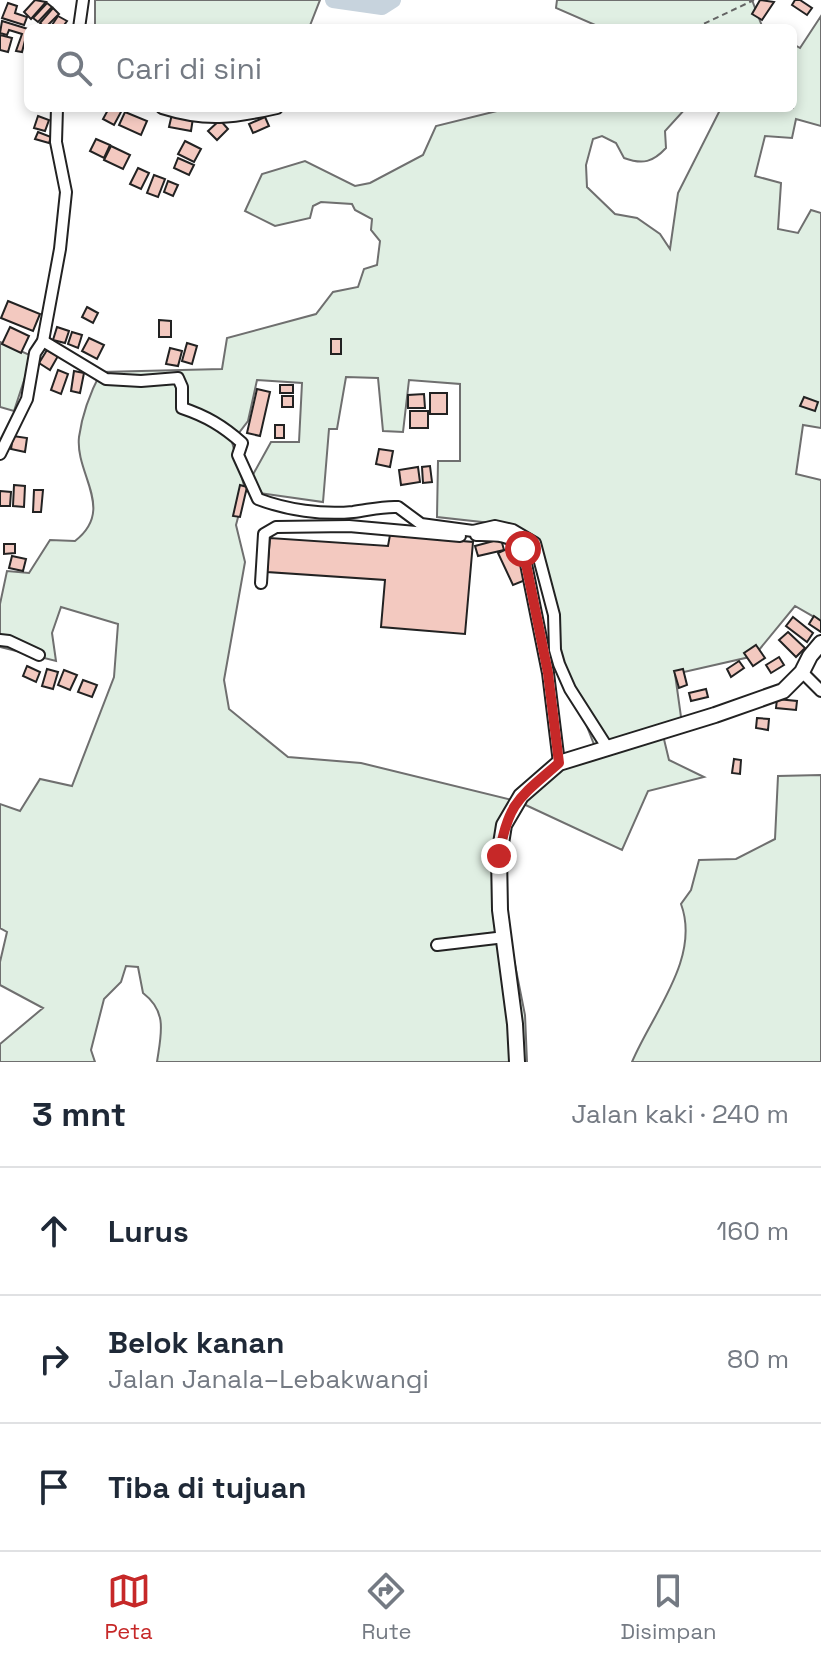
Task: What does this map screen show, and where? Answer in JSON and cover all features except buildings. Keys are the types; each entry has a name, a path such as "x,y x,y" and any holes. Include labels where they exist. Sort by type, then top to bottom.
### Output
{"main road":[{"path":"517,1062 499,856 504,825 521,796 559,763 783,691 802,672 821,643"}],"street":[{"path":"80,24 83,0"},
{"path":"0,454 27,399 35,353 43,341 60,249 66,192 56,142 57,112"},
{"path":"174,112 233,118 259,112"},
{"path":"43,341 106,379 141,381 178,378 182,387 182,408 225,427 242,443 238,455 258,499 311,511 350,512 398,507 421,524 473,531 495,526 513,530 535,543 554,615 555,650 559,664 570,689 607,747"},
{"path":"261,583 264,534 276,527 349,526 461,536 501,535 513,539 523,549 532,581 559,763"},
{"path":"0,640 39,655"},
{"path":"802,672 821,691"},
{"path":"437,945 505,937"}],"path":[{"path":"703,24 754,0"}],"green space":[{"path":"95,0 320,0 311,24 95,24"},
{"path":"557,0 752,0 761,24 593,24 556,8"},
{"path":"821,16 821,126 796,119 792,138 765,136 755,176 781,183 778,229 798,233 811,210 821,213 821,428 803,425 796,474 821,480 821,621 795,606 754,656 675,674 682,724 662,731 669,760 704,777 648,791 622,850 517,801 503,843 505,914 525,1015 527,1062 157,1062 161,1033 159,1016 151,1000 143,993 138,967 126,966 121,982 104,999 91,1050 95,1062 0,1062 0,1044 43,1008 0,985 0,962 7,932 0,928 0,804 20,811 40,779 72,786 114,677 118,624 61,607 52,633 56,661 0,647 0,604 7,571 29,573 50,540 75,541 87,529 93,504 79,451 79,437 87,403 101,372 222,369 227,338 316,314 333,292 358,287 364,269 377,265 380,241 371,230 372,219 355,210 352,204 321,202 313,206 310,218 275,226 245,211 262,174 305,161 355,186 370,183 423,155 436,126 493,112 682,112 665,131 666,148 652,159 642,162 624,158 616,143 602,136 593,139 586,165 587,187 615,214 637,218 660,234 670,249 678,193 719,112 797,112 797,46 800,48","holes":["346,377 378,378 383,431 403,432 409,380 460,384 460,461 438,461 437,517 509,525 529,537 560,658 595,747 516,801 361,763 288,757 229,709 224,680 245,562 236,525 245,491 323,502 329,429 337,429","257,380 302,383 299,442 271,442 245,489 232,442 248,421"]},
{"path":"0,342 32,356 14,411 0,407"},
{"path":"821,775 821,1062 632,1062 680,965 685,945 681,904 691,890 699,860 736,859 775,839 778,776"}],"waterway":[{"path":"333,0 382,7 393,0"}],"route":[{"path":"499,856 504,825 510,812 521,796 559,763 548,673 532,581 523,549"}]}
